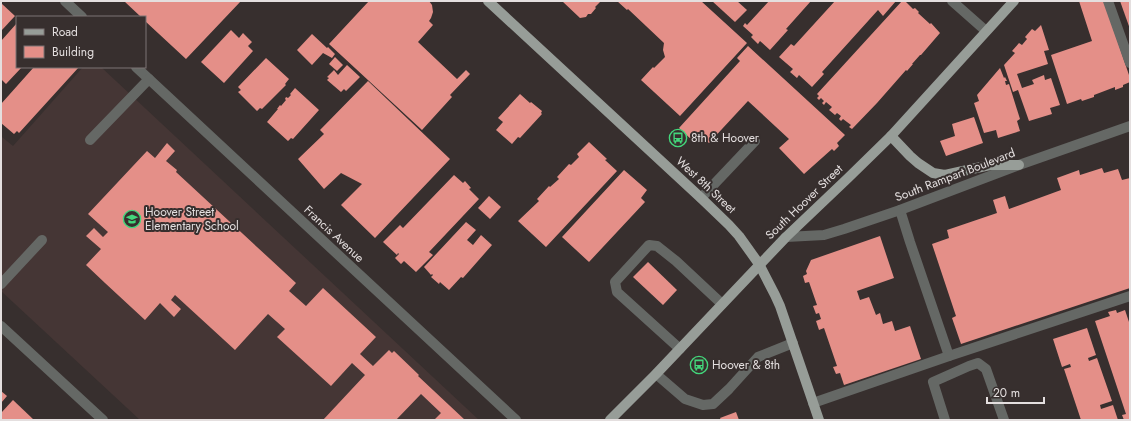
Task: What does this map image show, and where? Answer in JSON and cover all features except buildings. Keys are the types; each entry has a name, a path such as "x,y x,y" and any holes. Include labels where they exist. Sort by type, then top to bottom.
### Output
{"main road":[{"name":"West 8th Street","path":"488,1 729,225 759,264 780,306 819,420"},
{"name":"South Hoover Street","path":"610,420 680,349 759,264 891,136 1014,1"},
{"path":"891,136 918,163 933,172 945,175 990,165 1019,165"}],"street":[{"path":"65,1 81,16"},
{"path":"952,1 986,31"},
{"path":"1108,1 1130,63"},
{"name":"Francis Avenue","path":"137,68 516,420"},
{"path":"90,140 148,79"},
{"name":"South Rampart Boulevard","path":"786,237 824,235 900,210 1019,165 1130,126"},
{"path":"701,198 755,141"},
{"path":"900,210 949,356"},
{"path":"1,284 42,240"},
{"path":"680,349 617,292 614,282 649,245 657,246 676,261 722,304"},
{"path":"813,403 1130,296"},
{"path":"1,326 103,420"},
{"path":"656,374 685,399 703,405 713,404 758,357 793,343"},
{"path":"945,420 933,382 978,363 986,368 1004,420"}],"shaded area":[{"name":"Hoover Street Elementary School","path":"82,68 102,68 479,420 140,420 1,291 1,138 2,137 13,146"}],"place":[{"name":"8th & Hoover","path":"678,138"},
{"name":"Hoover Street Elementary School","path":"132,219"},
{"name":"Hoover & 8th","path":"699,365"}]}
